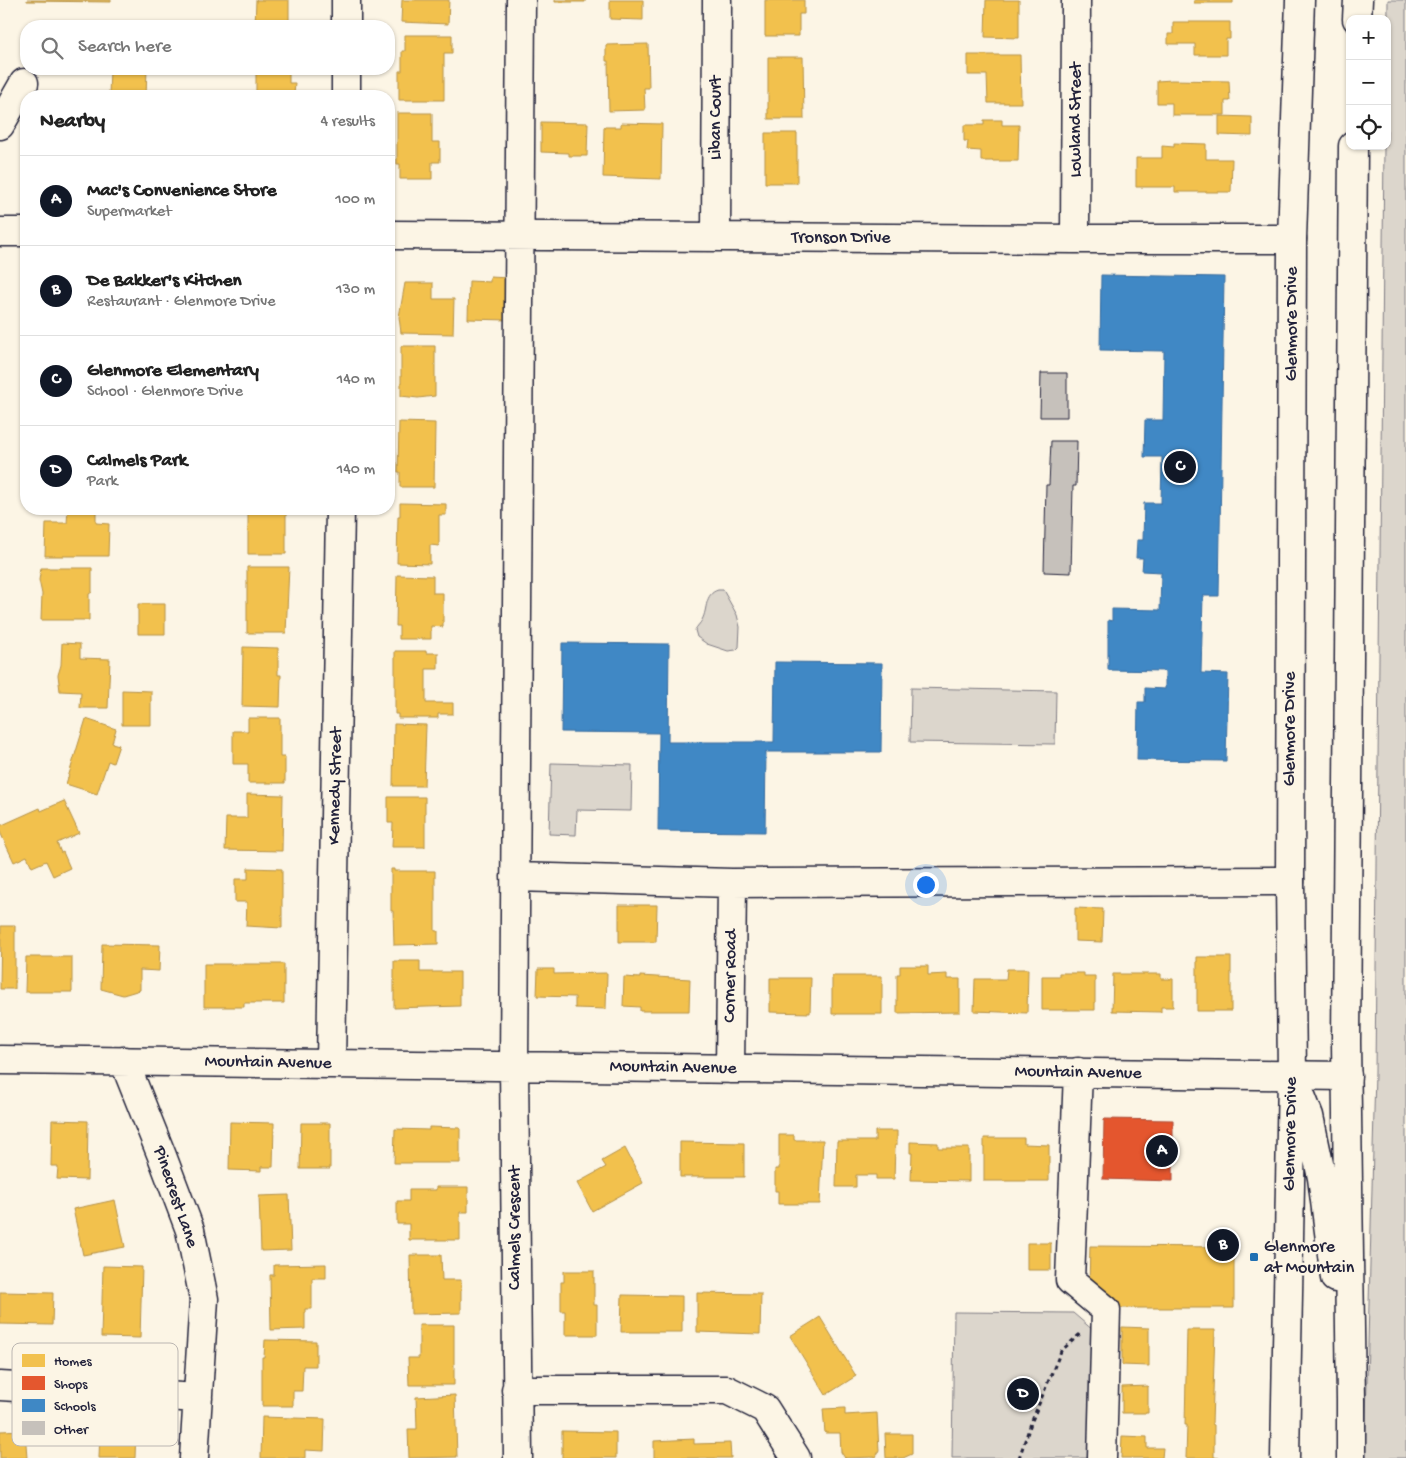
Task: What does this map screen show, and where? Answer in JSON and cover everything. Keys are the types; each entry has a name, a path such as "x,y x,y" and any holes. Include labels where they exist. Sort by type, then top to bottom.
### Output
{"street":[{"path":"346,0 346,20"},
{"name":"Calmels Crescent","path":"518,1458 514,1066 521,0"},
{"name":"Liban Court","path":"716,237 717,0"},
{"name":"Lowland Street","path":"1075,240 1076,0"},
{"name":"Glenmore Drive","path":"1285,1458 1292,1075 1290,881 1292,239 1300,0"},
{"path":"1357,15 1358,0"},
{"path":"346,75 346,90"},
{"path":"0,125 24,83"},
{"path":"1350,1458 1347,1076 1353,150"},
{"path":"0,232 20,232"},
{"name":"Tronson Drive","path":"395,235 1075,240 1292,239"},
{"name":"Kennedy Street","path":"331,1064 340,515"},
{"path":"515,877 732,882 1290,881"},
{"name":"Corner Road","path":"730,1068 732,882"},
{"name":"Mountain Avenue","path":"0,1060 1347,1076"},
{"name":"Pinecrest Lane","path":"124,1061 190,1230 204,1299 194,1458"},
{"path":"1078,1072 1070,1280 1106,1310 1102,1458"},
{"path":"1292,1075 1309,1116 1322,1178 1351,1400"},
{"path":"516,1390 727,1390 765,1409 796,1458"},
{"path":"178,1397 198,1398"}],"path":[{"path":"1019,1458 1031,1423 1061,1352 1106,1310"}],"shaded area":[{"path":"1388,0 1406,0 1406,1458 1365,1458 1375,1073 1384,150 1391,150 1391,15 1388,15"},
{"path":"718,590 723,590 737,615 740,627 739,647 736,650 728,651 707,644 697,637 695,630 704,616 708,598"},
{"path":"911,688 1056,691 1055,744 910,742"},
{"path":"551,763 632,765 631,811 577,810 576,835 549,834"},
{"path":"954,1312 1073,1313 1094,1331 1093,1458 952,1458"}],"building: Homes":[{"path":"111,0 111,2 27,1"},
{"path":"256,0 289,0 289,20 255,20"},
{"path":"402,0 449,0 448,24 401,22"},
{"path":"555,0 585,0 585,2 555,2"},
{"path":"610,0 643,0 643,20 610,19"},
{"path":"765,0 804,0 804,14 799,14 799,36 765,36"},
{"path":"986,0 1019,0 1019,38 985,37"},
{"path":"1194,0 1233,0 1233,3 1194,3"},
{"path":"1173,22 1230,22 1230,39 1226,39 1226,55 1195,55 1195,44 1168,44 1168,34 1173,34"},
{"path":"405,35 452,35 452,53 444,53 444,100 399,100 399,71 402,71 402,51 405,51"},
{"path":"648,44 649,88 644,88 645,110 609,111 606,45"},
{"path":"968,55 1020,55 1021,103 988,103 987,75 968,75"},
{"path":"768,57 803,57 804,119 768,119"},
{"path":"110,75 147,75 146,90 109,90"},
{"path":"256,75 289,75 289,83 295,83 294,90 256,90"},
{"path":"1157,81 1229,81 1230,101 1225,101 1225,115 1172,115 1172,103 1157,103"},
{"path":"397,113 432,113 432,142 440,142 440,162 432,162 432,179 400,179 400,164 397,164"},
{"path":"1219,116 1252,117 1252,136 1219,135"},
{"path":"984,120 1002,120 1002,125 1019,125 1018,161 981,161 981,151 967,150 968,141 964,141 964,125 984,125"},
{"path":"541,122 588,123 587,156 569,156 569,153 541,152"},
{"path":"621,123 662,124 661,179 603,177 604,127 621,127"},
{"path":"765,133 797,133 797,183 765,183"},
{"path":"1174,143 1206,144 1206,159 1232,159 1231,192 1175,192 1175,187 1136,187 1136,158 1162,158 1162,146 1174,147"},
{"path":"490,277 509,278 508,320 468,319 469,281 490,282"},
{"path":"405,283 433,283 433,299 454,299 453,334 401,333 399,317"},
{"path":"401,346 435,346 435,396 418,398 401,396"},
{"path":"399,422 435,423 434,487 400,487 400,472 398,472"},
{"path":"400,503 446,504 446,515 439,515 439,546 430,545 430,564 397,563"},
{"path":"68,515 96,515 96,523 109,524 108,556 45,556 46,523 67,523"},
{"path":"248,515 286,515 286,554 248,554"},
{"path":"247,567 289,567 286,633 247,633"},
{"path":"41,568 92,568 89,620 41,620 42,594 39,580"},
{"path":"397,575 433,576 433,593 443,593 443,627 431,626 431,639 399,639 399,626 396,626"},
{"path":"138,604 165,604 165,634 138,634"},
{"path":"62,643 80,644 80,658 110,659 108,708 80,708 81,692 60,691 58,675 61,665"},
{"path":"243,647 278,648 278,675 281,675 280,707 242,706"},
{"path":"395,651 438,653 438,669 426,669 426,703 453,703 453,714 438,714 438,718 398,718 398,714 395,714"},
{"path":"122,690 151,691 151,725 122,725"},
{"path":"248,718 280,718 280,757 285,757 285,783 248,783 248,764 233,764 233,731 248,731"},
{"path":"86,719 116,729 112,743 119,745 113,763 108,761 97,794 66,784"},
{"path":"394,724 426,725 424,786 393,786"},
{"path":"247,794 283,795 282,851 225,850 226,818 247,818"},
{"path":"388,797 425,797 425,847 392,847 393,823 388,823"},
{"path":"64,801 79,833 57,843 70,868 53,876 46,861 32,867 27,856 14,862 0,832 0,826 40,808 41,811"},
{"path":"248,868 282,869 282,928 246,926 247,902 235,902 235,879 248,879"},
{"path":"391,869 394,869 394,871 435,871 435,931 438,931 438,944 394,945 393,911 391,911"},
{"path":"619,905 657,905 656,942 619,942"},
{"path":"1075,908 1103,909 1102,942 1075,941"},
{"path":"1,926 15,926 15,989 0,989"},
{"path":"102,944 160,945 159,971 140,970 140,990 123,995 101,989"},
{"path":"26,957 72,957 72,992 25,992"},
{"path":"1197,957 1231,957 1231,1011 1197,1011"},
{"path":"394,961 420,961 420,972 460,972 460,1006 394,1008"},
{"path":"204,964 284,964 284,1003 244,1003 244,1007 204,1007"},
{"path":"900,966 928,966 928,975 947,974 947,979 960,979 960,1012 897,1013 897,974 900,974"},
{"path":"538,969 554,969 554,974 607,973 606,1009 575,1008 575,997 537,996"},
{"path":"1007,969 1028,969 1027,1013 974,1011 975,979 1006,979"},
{"path":"1059,973 1084,973 1084,976 1095,976 1095,1010 1042,1010 1042,976 1059,976"},
{"path":"1113,974 1161,974 1161,979 1173,979 1173,1007 1161,1007 1161,1012 1112,1011"},
{"path":"640,976 690,979 689,1011 640,1011 640,1007 623,1006 624,977 640,978"},
{"path":"832,976 882,976 882,1014 832,1014"},
{"path":"770,978 811,978 810,1013 770,1012"},
{"path":"52,1120 88,1121 87,1180 57,1179 58,1166 51,1166"},
{"path":"230,1122 274,1123 273,1167 261,1167 261,1171 229,1170"},
{"path":"301,1123 330,1123 330,1169 300,1169"},
{"path":"429,1127 460,1128 460,1163 394,1163 395,1129 429,1130"},
{"path":"875,1131 897,1131 894,1179 876,1179 876,1175 856,1175 856,1187 836,1187 837,1141 875,1141"},
{"path":"779,1135 794,1135 794,1140 823,1140 820,1204 778,1204 778,1191 775,1191 775,1169 779,1169"},
{"path":"984,1138 1024,1138 1024,1144 1049,1145 1049,1181 984,1181"},
{"path":"680,1142 744,1143 744,1177 680,1177"},
{"path":"910,1142 938,1143 938,1148 969,1148 969,1181 911,1180 912,1153 910,1153"},
{"path":"625,1148 643,1183 592,1211 577,1183 606,1167 602,1161"},
{"path":"436,1187 468,1187 468,1212 460,1212 460,1240 409,1240 409,1224 397,1224 397,1201 409,1201 409,1190 436,1190"},
{"path":"289,1195 291,1250 261,1251 259,1196"},
{"path":"115,1200 125,1247 83,1255 73,1209"},
{"path":"1027,1243 1051,1243 1051,1270 1027,1270"},
{"path":"1090,1246 1234,1247 1234,1308 1115,1308 1089,1287"},
{"path":"410,1255 441,1255 442,1280 461,1280 461,1313 411,1314"},
{"path":"326,1264 326,1278 312,1278 312,1309 305,1309 305,1329 271,1330 270,1275 274,1275 274,1265"},
{"path":"103,1266 142,1267 140,1338 101,1337"},
{"path":"564,1271 594,1271 594,1305 597,1305 597,1335 565,1335 565,1311 561,1311 561,1282 564,1282"},
{"path":"0,1292 53,1293 52,1325 0,1324"},
{"path":"697,1293 761,1294 760,1334 697,1332"},
{"path":"622,1295 682,1296 682,1332 621,1332"},
{"path":"820,1317 856,1376 826,1395 790,1336"},
{"path":"419,1325 454,1325 454,1385 409,1385 408,1358 419,1358"},
{"path":"1122,1327 1149,1328 1149,1366 1122,1365"},
{"path":"1187,1330 1215,1330 1212,1424 1214,1425 1214,1457 1219,1458 1186,1458"},
{"path":"265,1340 316,1341 316,1366 303,1366 302,1391 293,1391 293,1406 262,1406 262,1357 264,1357"},
{"path":"1148,1386 1148,1413 1122,1413 1122,1387"},
{"path":"455,1395 457,1457 409,1458 408,1429 417,1429 416,1397"},
{"path":"845,1408 845,1415 877,1413 879,1451 876,1457 845,1458 841,1452 840,1433 825,1433 823,1409"},
{"path":"262,1417 325,1419 324,1451 305,1450 305,1458 261,1458"},
{"path":"0,1431 12,1431 12,1446 26,1446 27,1458 0,1458"},
{"path":"562,1431 616,1432 616,1458 562,1458"},
{"path":"885,1434 912,1434 912,1454 903,1458 886,1458"},
{"path":"1122,1436 1147,1437 1147,1448 1163,1448 1162,1458 1121,1458"},
{"path":"694,1439 694,1444 730,1443 731,1458 654,1458 654,1441"},
{"path":"99,1446 135,1446 135,1458 99,1458"}],"building: Shops":[{"path":"1104,1119 1173,1120 1173,1181 1103,1179"}],"building: Schools":[{"path":"1101,275 1224,277 1219,596 1203,596 1201,673 1228,674 1226,761 1137,760 1138,702 1145,702 1145,688 1165,689 1165,671 1108,670 1108,620 1112,621 1112,609 1160,610 1161,572 1142,571 1143,558 1136,558 1137,540 1143,540 1144,503 1161,503 1162,457 1144,457 1145,420 1163,420 1164,351 1100,350"},
{"path":"562,643 669,644 668,742 774,742 775,662 882,663 881,752 766,752 765,832 658,831 659,733 561,732"}],"building: Other":[{"path":"1041,373 1067,373 1067,417 1040,417"},
{"path":"1051,441 1077,441 1076,486 1073,486 1071,573 1044,572 1046,485 1049,485"}],"place":[{"name":"Glenmore Elementary","path":"1180,467"},
{"name":"Mac's Convenience Store","path":"1162,1151"},
{"name":"De Bakker's Kitchen","path":"1223,1245"},
{"name":"Glenmore at Mountain","path":"1254,1257"},
{"name":"Calmels Park","path":"1023,1394"}]}
